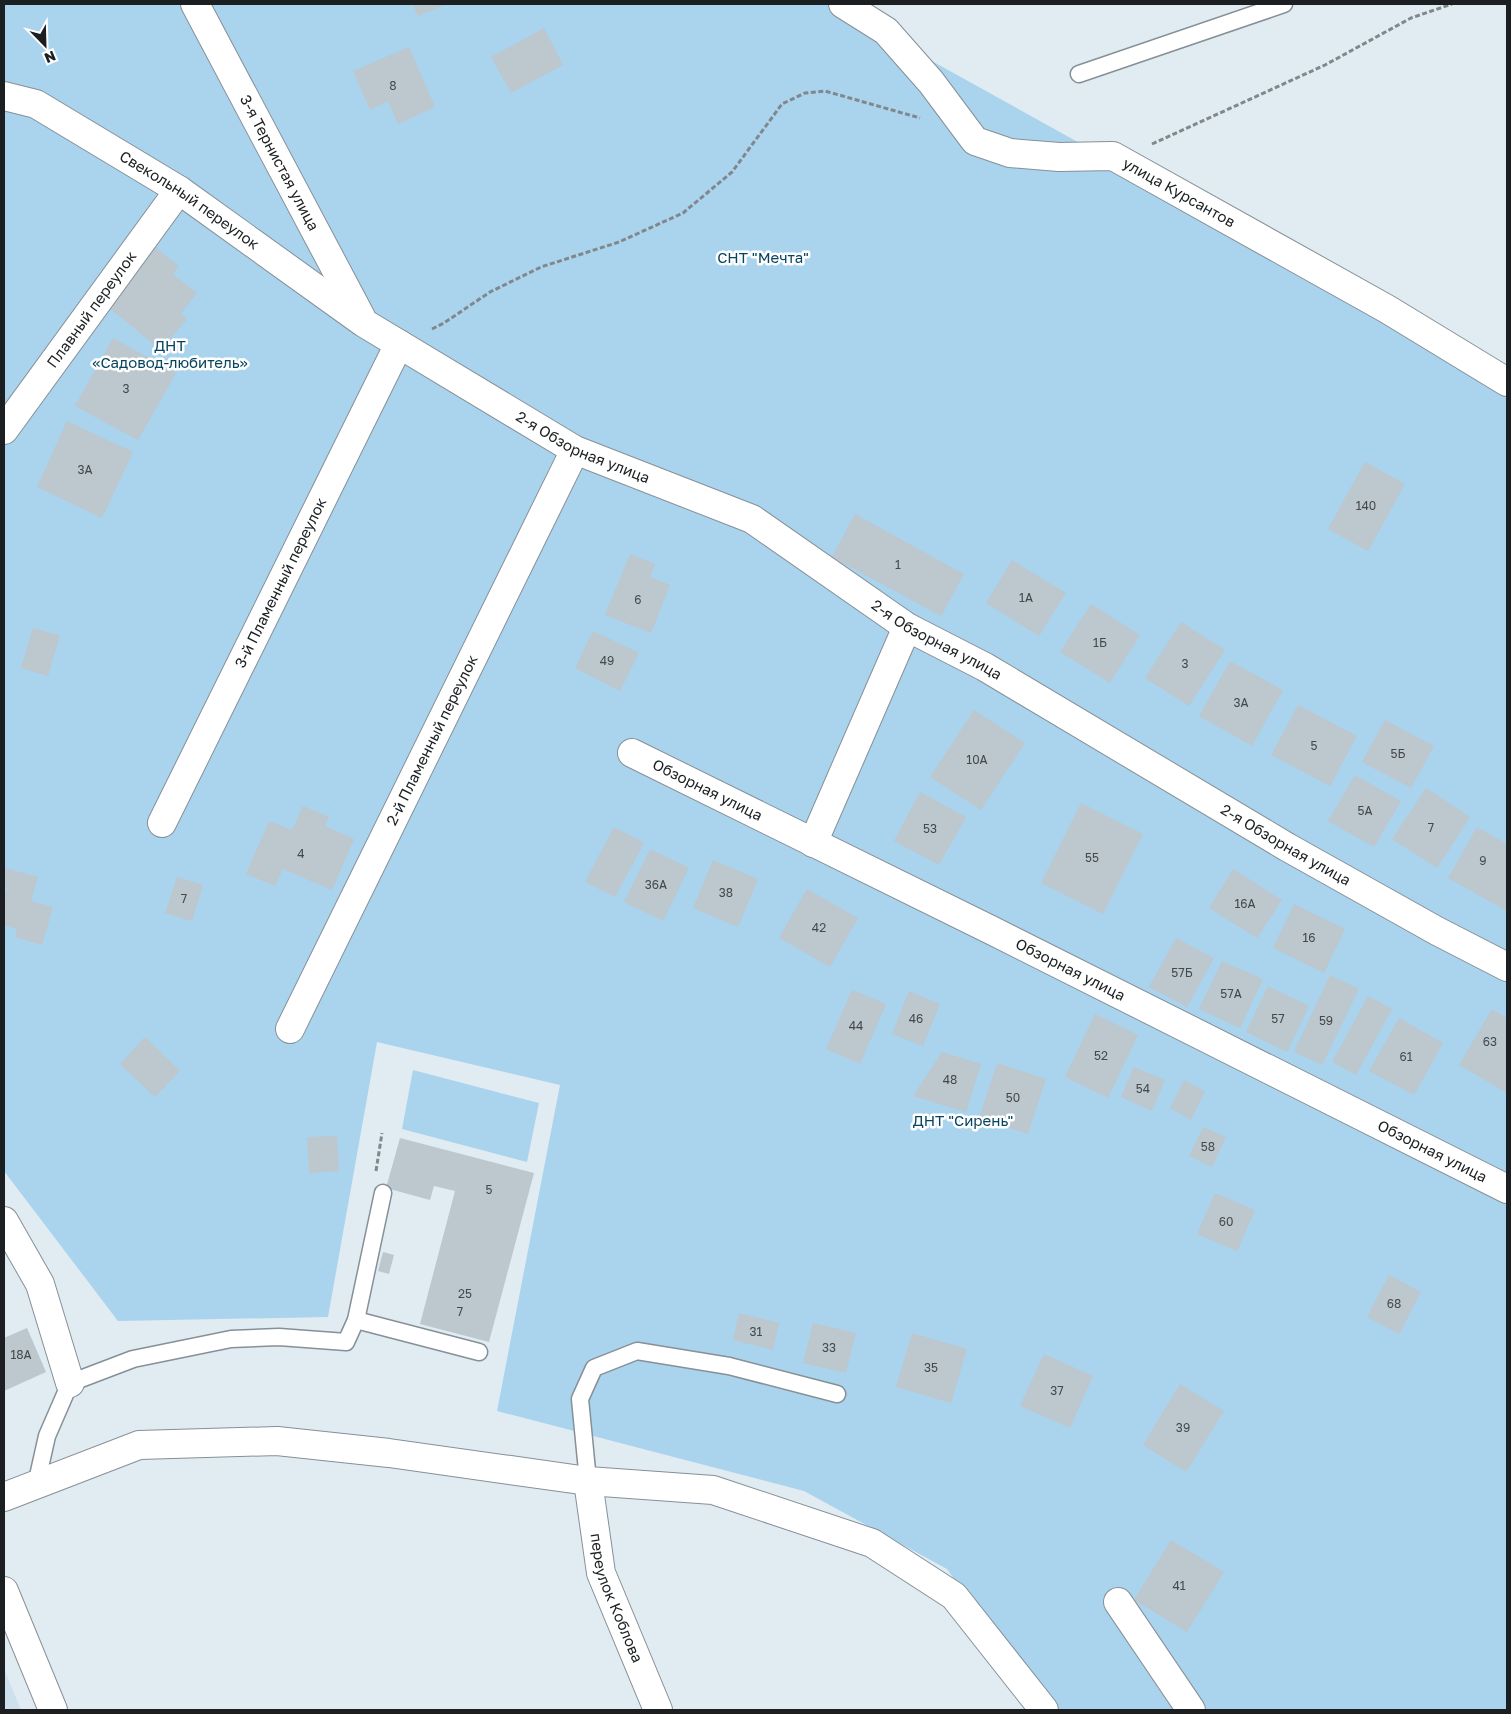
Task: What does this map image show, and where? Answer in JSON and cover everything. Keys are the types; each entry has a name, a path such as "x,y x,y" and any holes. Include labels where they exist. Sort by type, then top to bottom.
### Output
{"street":[{"name":"3-я Тернистая улица","path":"195,4 364,323"},
{"name":"улица Курсантов","path":"843,4 886,30 931,82 975,141 1010,153 1059,157 1113,156 1387,309 1507,382"},
{"name":"Свекольный переулок","path":"4,96 36,104 179,190 364,323"},
{"name":"Плавный переулок","path":"4,430 179,190"},
{"name":"2-я Обзорная улица","path":"364,323 575,450 752,520 908,627 985,667 1288,847 1437,931 1507,967"},
{"name":"3-й Пламенный переулок","path":"162,823 399,344"},
{"name":"2-й Пламенный переулок","path":"290,1029 575,450"},
{"path":"813,843 908,627"},
{"name":"Обзорная улица","path":"632,753 1507,1188"},
{"path":"4,1221 40,1284 70,1383"},
{"path":"4,1497 139,1445 277,1441 389,1453 588,1481 713,1490 872,1543 954,1596 1044,1710"},
{"name":"переулок Коблова","path":"588,1481 601,1573 658,1710"},
{"path":"4,1591 53,1710"},
{"path":"1118,1602 1191,1710"}],"lane":[{"path":"1079,74 1284,4"},
{"path":"36,1485 47,1436 70,1383 133,1359 231,1339 279,1338 346,1342 356,1320 383,1193"},
{"path":"356,1320 479,1352"},
{"path":"588,1481 580,1399 594,1368 636,1351 729,1366 838,1394"}],"path":[{"path":"1113,156 1136,151 1325,65 1411,18 1452,4"},
{"path":"399,344 444,324 490,292 541,267 619,242 683,213 732,172 782,104 805,93 825,91 925,119"},
{"path":"376,1172 382,1133"}],"shaded area":[{"path":"4,1669 21,1710 4,1710"}],"green space":[{"name":"ДНТ \"Сирень\"","path":"4,4 829,4 1507,380 1507,1710 1048,1710 947,1569 804,1491 497,1411 560,1085 377,1042 328,1317 118,1321 4,1171"},
{"path":"413,1070 539,1103 527,1162 402,1129"}],"building":[{"path":"413,4 447,4 418,16"},
{"path":"544,28 563,65 511,93 491,57"},
{"path":"409,47 435,107 398,124 388,101 370,110 353,71"},
{"path":"151,244 179,266 173,274 197,293 181,313 187,319 161,350 103,303"},
{"path":"113,338 176,373 138,440 75,406"},
{"path":"67,421 133,452 102,518 37,487"},
{"path":"1365,462 1405,484 1368,551 1328,529"},
{"path":"855,514 964,574 941,616 832,557"},
{"path":"630,554 655,564 650,577 670,585 651,633 605,615"},
{"path":"1012,560 1066,593 1039,636 986,603"},
{"path":"1091,604 1140,635 1110,683 1060,652"},
{"path":"1181,622 1225,650 1189,706 1145,678"},
{"path":"33,628 60,636 48,676 21,668"},
{"path":"593,631 639,653 620,691 575,668"},
{"path":"1230,661 1283,690 1252,746 1199,716"},
{"path":"1298,705 1357,736 1330,786 1271,755"},
{"path":"974,710 1025,743 981,810 930,777"},
{"path":"1385,720 1434,746 1411,788 1362,762"},
{"path":"1355,775 1401,801 1374,847 1328,821"},
{"path":"1426,788 1470,817 1437,868 1392,839"},
{"path":"920,792 966,817 939,865 894,841"},
{"path":"1081,803 1143,834 1103,914 1041,883"},
{"path":"303,806 329,817 325,826 354,839 332,890 283,869 275,886 246,874 269,821 292,830"},
{"path":"614,827 644,843 615,897 585,882"},
{"path":"1477,827 1507,844 1507,911 1448,878"},
{"path":"650,849 689,868 663,921 624,902"},
{"path":"713,860 758,879 738,927 693,908"},
{"path":"4,868 38,877 31,901 53,907 42,945 15,937 17,929 4,925 4,900 7,888 4,887"},
{"path":"1233,869 1282,900 1257,938 1209,908"},
{"path":"177,877 203,885 192,921 165,913"},
{"path":"807,889 858,918 830,967 779,938"},
{"path":"1294,904 1345,929 1324,973 1273,948"},
{"path":"1176,938 1214,958 1187,1007 1149,987"},
{"path":"1222,961 1263,979 1240,1028 1199,1009"},
{"path":"1330,975 1359,989 1322,1065 1294,1052"},
{"path":"1268,986 1309,1006 1287,1052 1246,1032"},
{"path":"852,990 886,1004 860,1064 826,1049"},
{"path":"909,991 940,1004 923,1046 892,1034"},
{"path":"1368,996 1392,1009 1356,1075 1332,1062"},
{"path":"1492,1009 1507,1018 1507,1093 1459,1065"},
{"path":"1095,1014 1138,1035 1108,1098 1065,1077"},
{"path":"1399,1018 1443,1043 1414,1095 1369,1071"},
{"path":"145,1037 180,1071 155,1097 120,1064"},
{"path":"942,1052 981,1064 966,1112 913,1096"},
{"path":"997,1063 1046,1079 1028,1134 979,1118"},
{"path":"1134,1067 1165,1080 1152,1111 1121,1097"},
{"path":"1184,1080 1205,1091 1191,1120 1170,1108"},
{"path":"1203,1127 1226,1137 1212,1167 1189,1156"},
{"path":"337,1136 339,1171 309,1173 307,1137"},
{"path":"400,1138 534,1173 489,1342 420,1324 455,1191 434,1186 430,1200 386,1188"},
{"path":"1215,1193 1255,1210 1237,1251 1197,1234"},
{"path":"383,1252 394,1255 389,1274 378,1271"},
{"path":"1389,1275 1421,1292 1399,1334 1367,1317"},
{"path":"739,1313 779,1323 773,1350 733,1340"},
{"path":"813,1323 856,1333 846,1373 803,1363"},
{"path":"27,1328 46,1372 4,1391 4,1338"},
{"path":"912,1333 967,1349 951,1403 896,1387"},
{"path":"1044,1354 1093,1376 1070,1428 1020,1406"},
{"path":"1180,1384 1224,1411 1186,1472 1143,1445"},
{"path":"1171,1540 1224,1572 1187,1632 1134,1600"}],"park label":[{"name":"СНТ \"Мечта\"","path":"763,258"},
{"name":"ДНТ «Садовод-любитель»","path":"170,354"}]}
